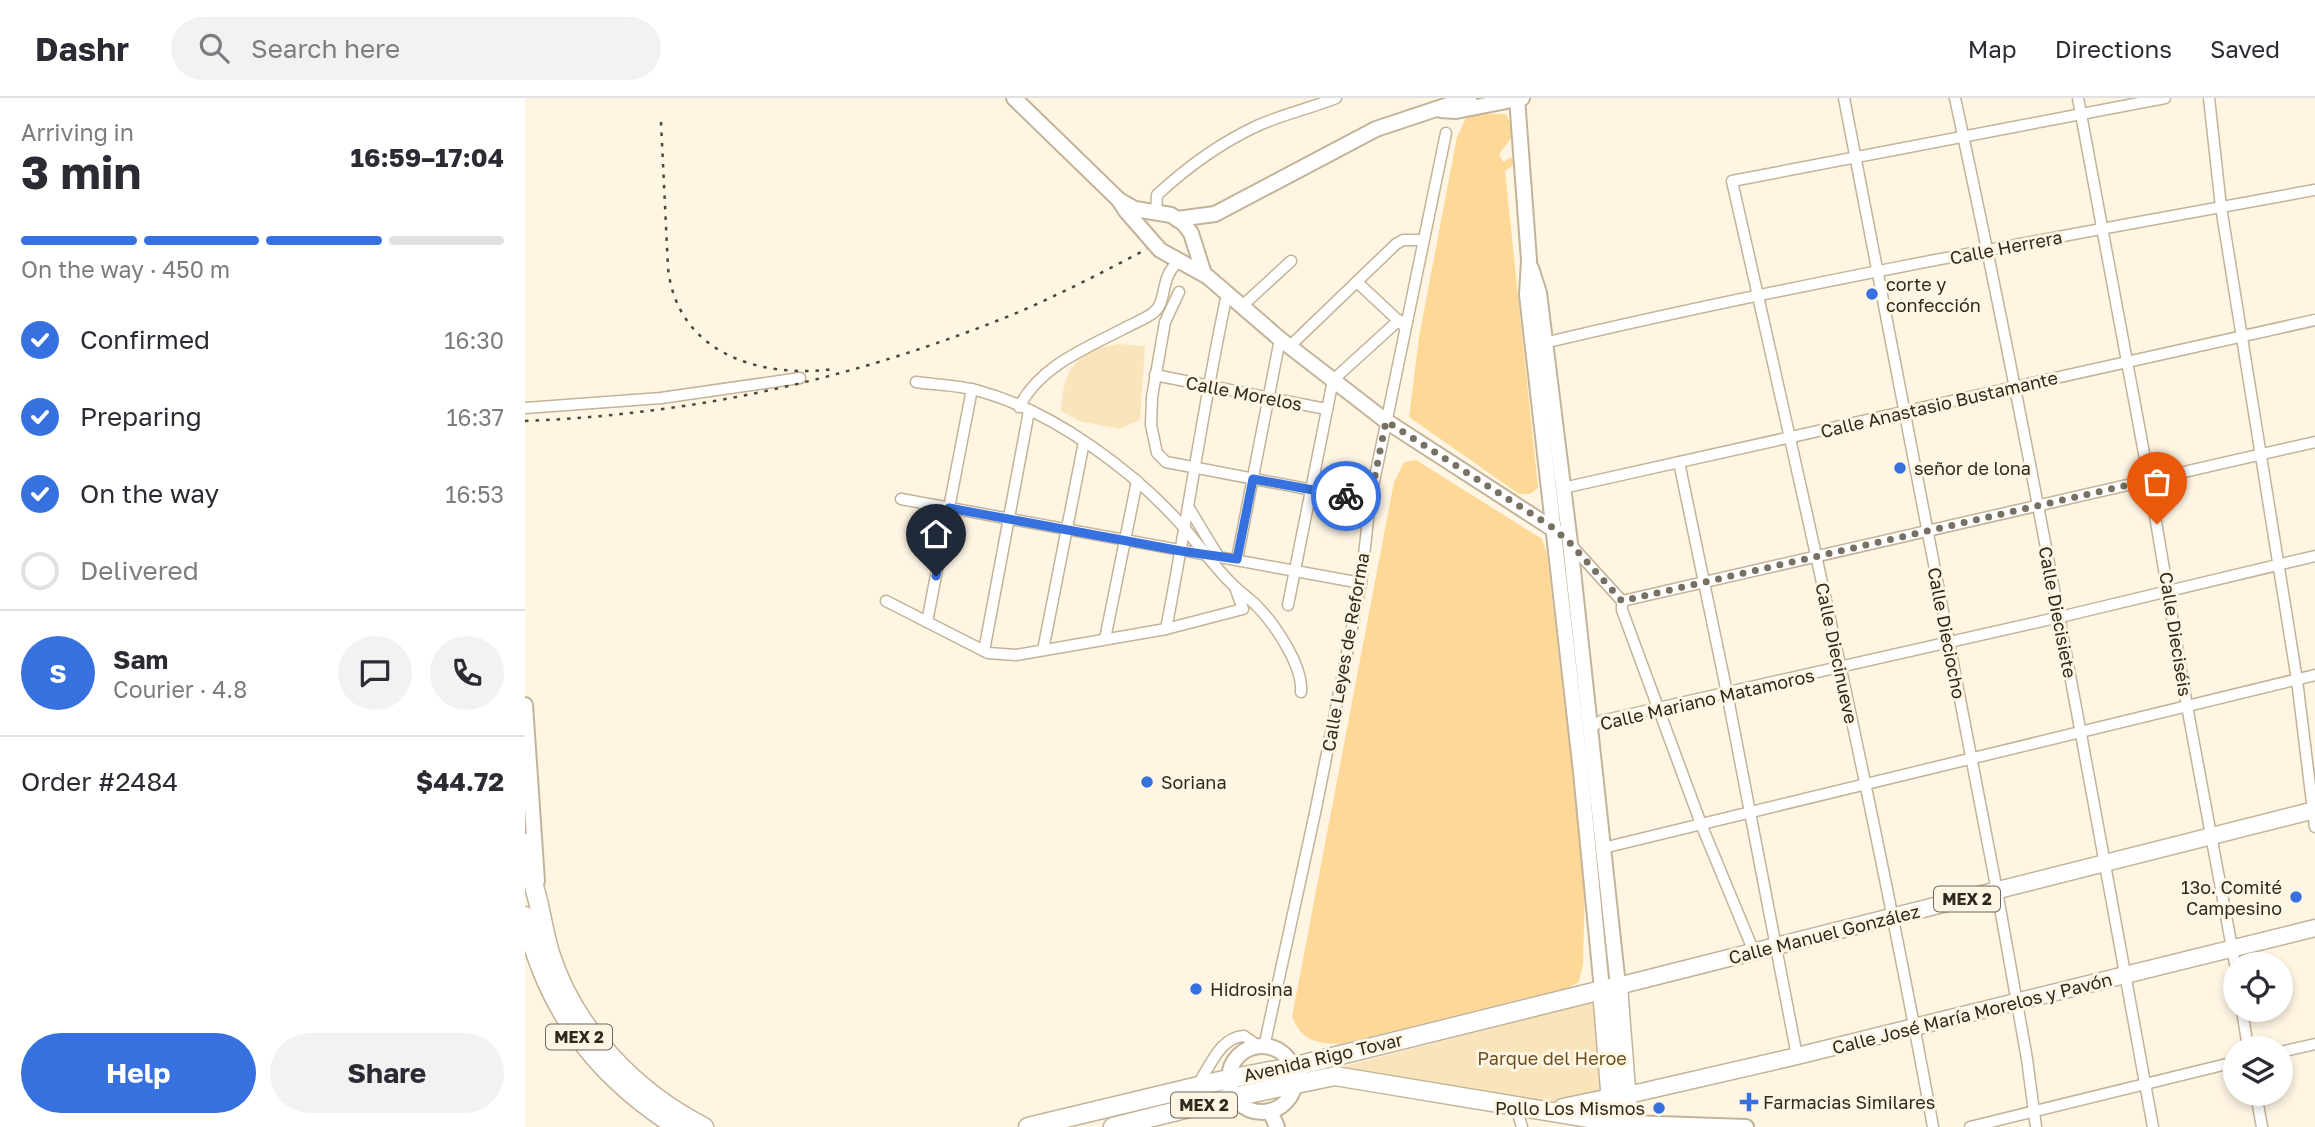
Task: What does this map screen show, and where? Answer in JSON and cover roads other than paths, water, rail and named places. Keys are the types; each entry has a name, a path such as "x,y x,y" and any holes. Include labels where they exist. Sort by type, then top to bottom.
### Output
{"highway":[{"name":"MEX 2","path":"525,843 527,863 551,954 566,989 587,1026 622,1068 651,1094 704,1127"},
{"path":"526,924 551,954"},
{"name":"MEX 2","path":"526,924 541,972 566,1020 615,1080 677,1127"},
{"name":"Avenida Rigo Tovar","path":"1113,1127 1231,1088 1293,1075 1610,988"},
{"path":"1552,1111 1585,1121 1630,1125 1620,1097 1610,988"},
{"name":"Avenida Rigo Tovar","path":"1293,1075 1343,1076 1515,1104"},
{"name":"Avenida Rigo Tovar","path":"1028,1127 1193,1088 1231,1088"},
{"path":"1103,1127 1117,1116 1179,1103 1193,1088"},
{"name":"MEX 2","path":"1515,1104 1552,1111 1620,1097"}],"main road":[{"path":"1014,98 1119,200 1160,250 1204,274 1241,307 1386,421 1552,527 1570,543"},
{"path":"1177,219 1215,214 1348,143 1403,119 1469,98"},
{"path":"1435,109 1456,111 1519,98 1529,260 1527,295 1539,344 1570,543 1603,848 1610,988"},
{"path":"1119,200 1135,209 1171,215 1177,219 1191,233 1204,274"},
{"path":"1147,234 1156,213"},
{"path":"1178,262 1195,246 1215,214"},
{"path":"1539,344 1549,502 1610,988"},
{"path":"1533,516 1539,514 1549,502"},
{"path":"525,705 537,859 537,900"},
{"name":"Calle Manuel González","path":"1610,988 2211,837 2314,816"},
{"name":"Calle José María Morelos y Pavón","path":"2246,952 2315,928"},
{"name":"Calle José María Morelos y Pavón","path":"1620,1097 1915,1028 2124,975 2223,958"},
{"path":"1262,1047 1278,1051 1293,1075 1287,1101 1270,1111 1252,1111 1241,1105 1231,1088 1230,1070 1239,1055 1262,1047"},
{"path":"1248,1127 1252,1111"},
{"path":"1270,1111 1277,1127"},
{"path":"1630,1125 1747,1127"}],"street":[{"path":"1156,213 1157,195 1178,175 1228,142 1259,125 1314,102 1336,98"},
{"name":"Calle Dieciocho","path":"1844,98 1997,891 2036,1127"},
{"name":"Calle Diecisiete","path":"1955,98 2016,387 2153,1127"},
{"name":"Calle Dieciséis","path":"2078,98 2150,480 2187,706 2233,952"},
{"path":"1856,158 2165,98"},
{"path":"2209,98 2240,338 2297,680 2314,816"},
{"name":"Calle Leyes de Reforma","path":"1262,1047 1315,813 1361,583 1370,501 1402,324 1446,133"},
{"name":"Calle Diecinueve","path":"1856,158 1732,181 1792,437 1915,1028 1933,1127"},
{"name":"Calle Herrera","path":"1539,344 1758,296 2102,228 2315,190"},
{"path":"1237,559 1268,397 1285,342 1403,240 1423,240"},
{"path":"1241,307 1290,261"},
{"path":"984,651 1029,389 1068,357 1156,312 1163,295 1167,272 1178,262"},
{"path":"1288,606 1333,380 1402,324 1357,282"},
{"path":"1179,292 1165,322 1151,425 1157,453 1166,463 1370,501"},
{"path":"1166,629 1189,508 1207,385 1227,294"},
{"path":"1156,312 1165,322"},
{"name":"Calle Anastasio Bustamante","path":"1563,488 2315,320"},
{"name":"Calle Morelos","path":"1159,375 1326,409"},
{"path":"525,408 661,398 800,378"},
{"path":"916,382 971,389 1024,409 1084,442 1137,481 1185,529 1235,587 1257,606 1284,641 1302,681 1301,692"},
{"path":"927,622 971,389"},
{"path":"1043,650 1084,442"},
{"path":"1622,601 2315,442"},
{"path":"1679,462 1797,1056"},
{"path":"1105,639 1137,481"},
{"path":"901,499 1361,583"},
{"path":"1189,508 1219,556"},
{"path":"1570,543 1622,601 1622,610 1701,824 1754,952"},
{"name":"Calle Mariano Matamoros","path":"1590,728 1601,721 2315,556"},
{"path":"887,601 984,651 1016,655 1166,629 1243,609 1235,587"},
{"path":"1603,848 2315,676"},
{"path":"1193,1088 1223,1045 1232,1037 1249,1037 1262,1047"},
{"path":"2293,1049 2315,1044"},
{"path":"1971,1127 2223,1065"},
{"path":"1515,1104 1522,1127"},
{"path":"2258,1106 2262,1127"}],"railway":[{"path":"661,122 668,268 675,297 687,321 704,340 726,354 750,364 805,371 833,369"},
{"path":"525,421 589,417 713,401 834,375 954,337 1014,314 1147,249"}],"place":[{"name":"corte y confección","path":"1872,294"},
{"name":"señor de lona","path":"1900,468"},
{"name":"Soriana","path":"1147,782"},
{"name":"13o. Comité Campesino","path":"2296,897"},
{"name":"Hidrosina","path":"1196,989"},
{"name":"Farmacias Similares","path":"1749,1102"},
{"name":"Pollo Los Mismos","path":"1659,1108"}],"park label":[{"name":"Parque del Heroe","path":"1552,1058"}]}
